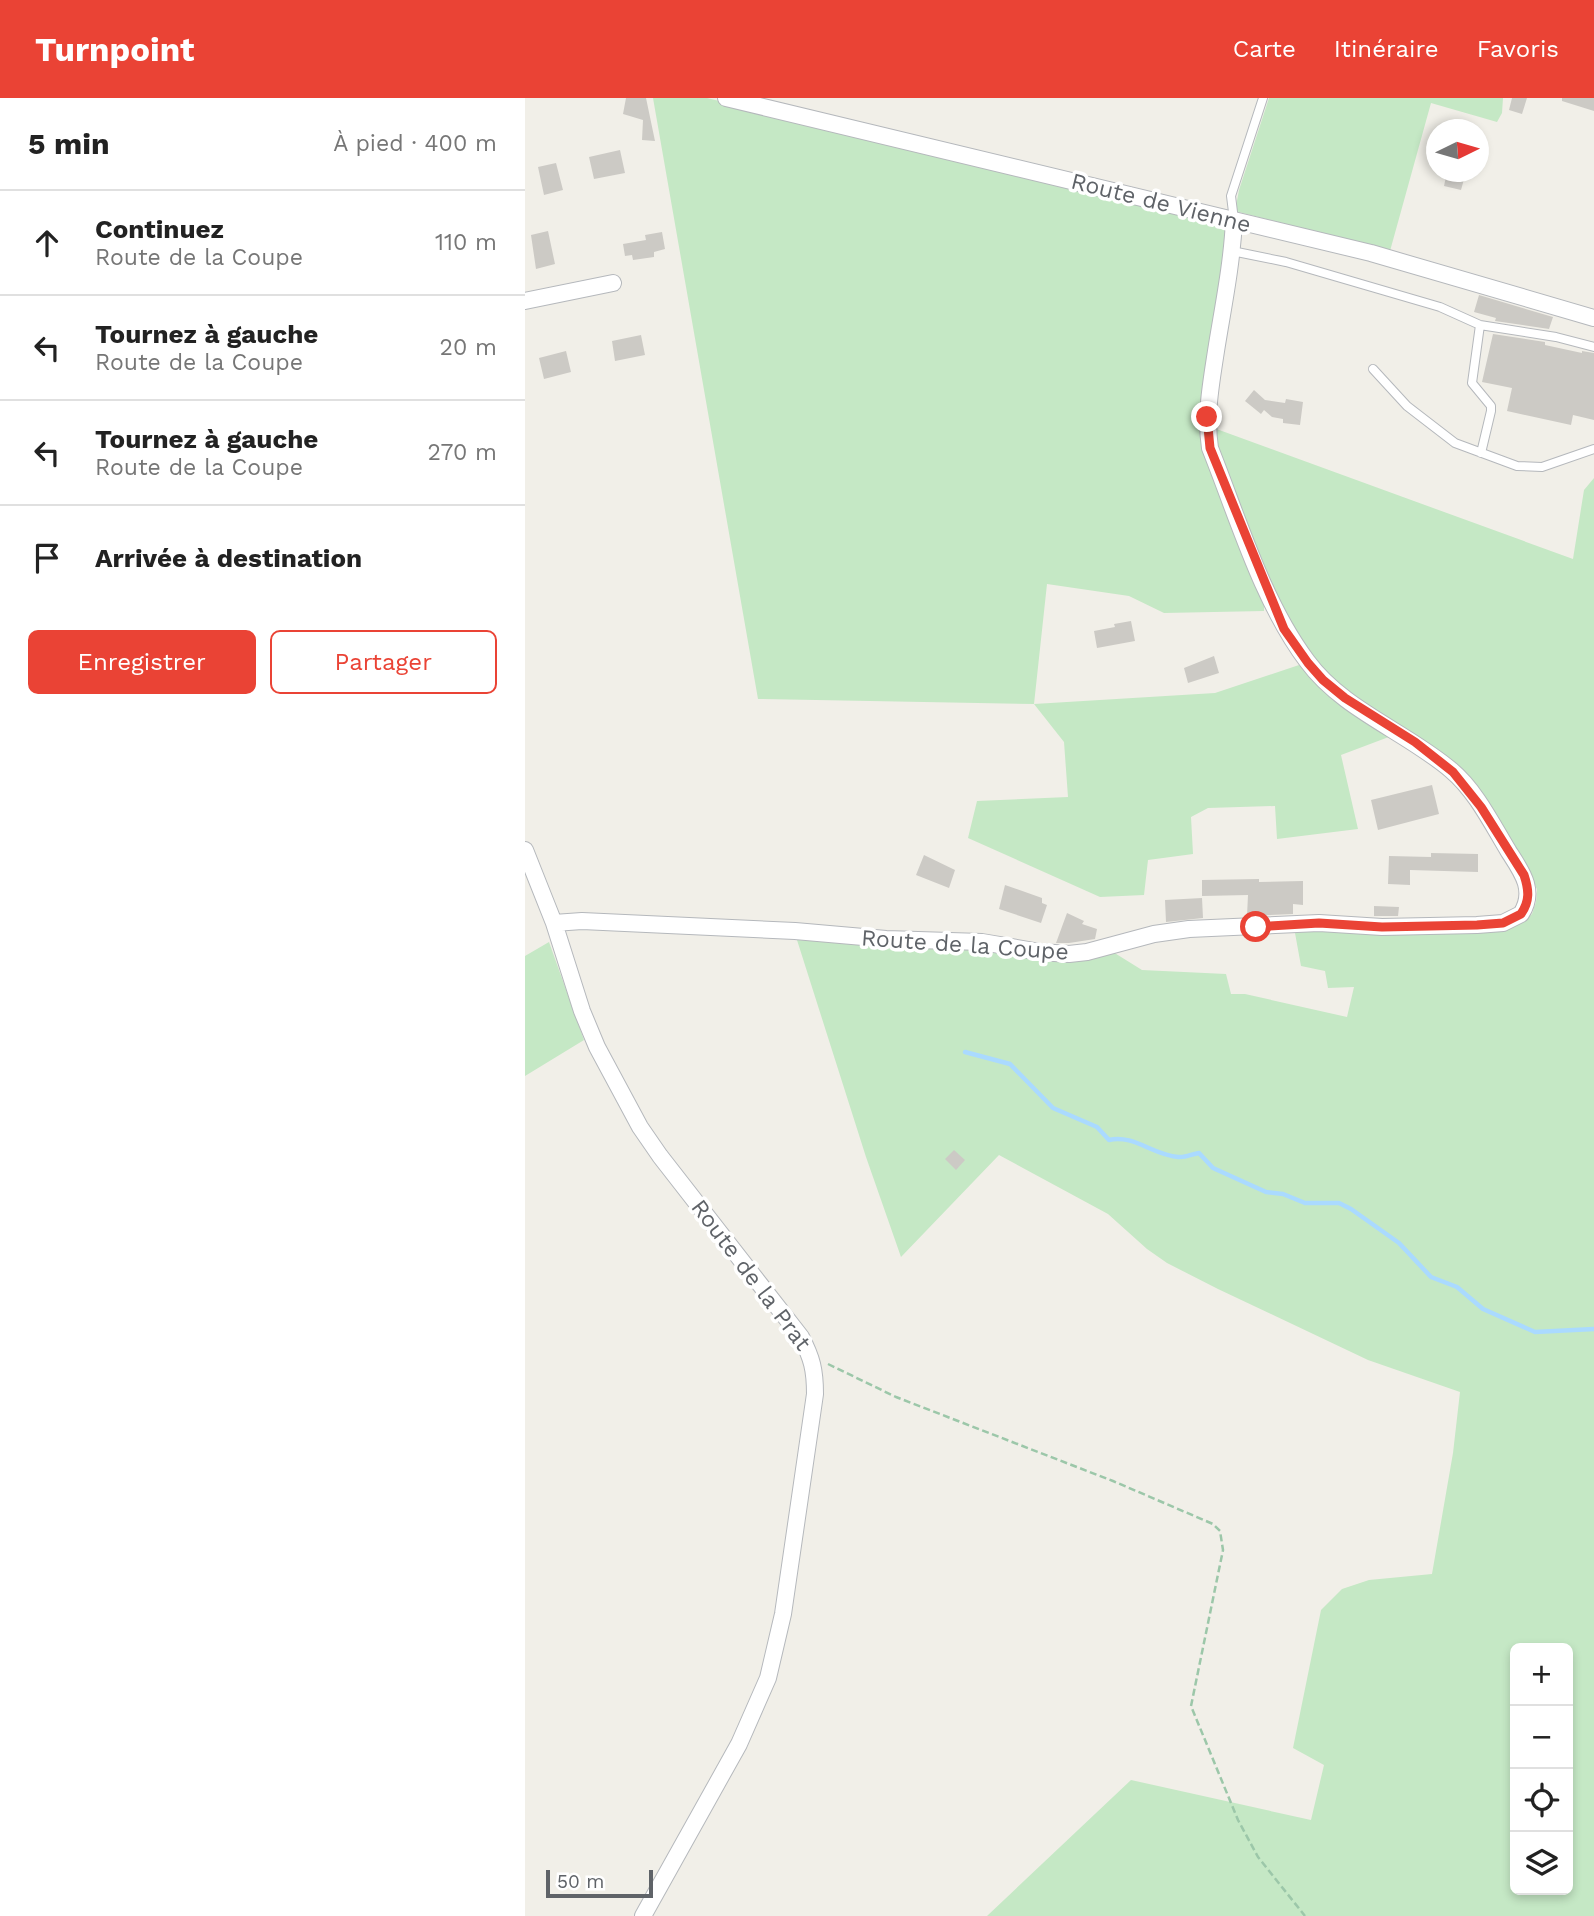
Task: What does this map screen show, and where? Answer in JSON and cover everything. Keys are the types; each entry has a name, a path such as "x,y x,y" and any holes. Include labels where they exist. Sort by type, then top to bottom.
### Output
{"street":[{"name":"Route de Vienne","path":"726,98 1371,253 1594,318"},
{"name":"Route de la Coupe","path":"554,923 582,920 886,939 982,942 1069,954 1087,952 1154,934 1189,929 1319,923 1382,927 1477,925 1503,923 1521,914 1529,898 1524,875 1463,782 1415,742 1345,698 1323,680 1284,629 1267,590 1210,448 1207,430 1234,220"},
{"path":"525,301 613,284"},
{"name":"Route de la Prat","path":"525,849 554,923 587,1023 639,1127 801,1337 812,1357 815,1394 783,1614 768,1678 733,1756 643,1916"}],"lane":[{"path":"1234,220 1231,196 1263,98"},
{"path":"1232,251 1286,262 1440,307 1480,325 1556,337 1594,347"},
{"path":"1480,325 1472,383 1491,407 1481,453"},
{"path":"1373,369 1407,406 1434,429 1455,443 1481,453 1517,466 1532,468 1594,449"}],"path":[{"path":"812,1357 896,1397 1113,1481 1213,1524 1220,1531 1223,1550 1191,1706 1238,1820 1253,1848 1304,1916"}],"green space":[{"path":"653,98 707,98 1227,225 1230,238 1200,420 1201,432 1264,602 1264,611 1164,613 1129,596 1047,584 1034,704 758,699"},
{"path":"1269,98 1503,98 1502,113 1497,122 1431,103 1390,251 1235,211 1239,190"},
{"path":"1211,427 1573,559 1584,490 1594,478 1594,1916 987,1916 1131,1780 1311,1820 1324,1765 1293,1748 1321,1610 1342,1589 1369,1580 1432,1574 1453,1453 1460,1392 1368,1360 1167,1263 1108,1214 999,1155 901,1257 797,940 1113,952 1142,970 1226,974 1231,994 1245,994 1347,1017 1354,987 1328,988 1325,971 1301,966 1295,933 1309,930 1506,927 1522,923 1532,914 1537,890 1532,876 1493,815 1324,674 1284,614 1216,448"},
{"path":"1299,665 1330,697 1394,735 1341,755 1358,829 1277,839 1275,806 1208,808 1191,817 1193,854 1148,860 1144,895 1100,897 968,838 977,801 1068,797 1064,742 1034,704 1215,693"},
{"path":"549,942 584,1040 525,1076 525,956"}],"building":[{"path":"626,98 646,98 655,141 642,140 643,120 623,114"},
{"path":"1512,98 1527,98 1522,114 1509,110"},
{"path":"1562,98 1594,98 1594,111 1562,101"},
{"path":"620,150 625,173 594,179 589,157"},
{"path":"556,163 563,190 544,195 538,167"},
{"path":"1445,182 1463,182 1461,190 1444,186"},
{"path":"548,231 555,264 536,269 531,235"},
{"path":"662,232 665,249 654,252 654,257 633,260 632,255 625,256 623,244 646,240 645,235"},
{"path":"1479,295 1553,317 1549,329 1495,321 1496,318 1474,312"},
{"path":"1493,334 1545,342 1545,345 1582,353 1594,353 1594,420 1573,415 1571,425 1507,411 1512,388 1482,382"},
{"path":"641,335 645,355 615,361 612,341"},
{"path":"566,351 571,372 544,379 539,358"},
{"path":"1254,390 1265,400 1285,403 1286,399 1303,402 1300,425 1283,423 1283,419 1272,417 1264,410 1261,414 1245,401"},
{"path":"1131,621 1135,641 1097,648 1094,631"},
{"path":"1214,656 1219,673 1188,683 1184,668"},
{"path":"1432,785 1439,814 1378,830 1371,800"},
{"path":"1431,853 1478,854 1478,872 1410,870 1410,885 1388,884 1389,856 1431,857"},
{"path":"924,855 955,870 949,888 916,875"},
{"path":"1259,879 1259,882 1303,881 1303,905 1293,904 1293,914 1247,916 1248,895 1202,896 1202,880"},
{"path":"1005,885 1042,898 1042,903 1047,905 1041,923 999,909"},
{"path":"1202,898 1203,918 1166,922 1165,900"},
{"path":"1374,906 1399,907 1398,916 1374,916"},
{"path":"1067,913 1084,921 1082,924 1097,929 1095,939 1056,943"},
{"path":"954,1150 965,1160 956,1170 945,1159"}],"waterway":[{"path":"965,1052 1010,1064 1053,1108 1097,1127 1109,1140 1135,1142 1160,1153 1178,1157 1199,1153 1213,1168 1266,1192 1283,1194 1305,1203 1339,1203 1399,1243 1431,1277 1457,1287 1483,1309 1535,1332 1594,1329"}],"route":[{"path":"1207,417 1210,448 1284,629 1323,680 1345,698 1415,742 1463,782 1524,875 1529,898 1521,914 1503,923 1382,927 1319,923 1256,927"}]}
